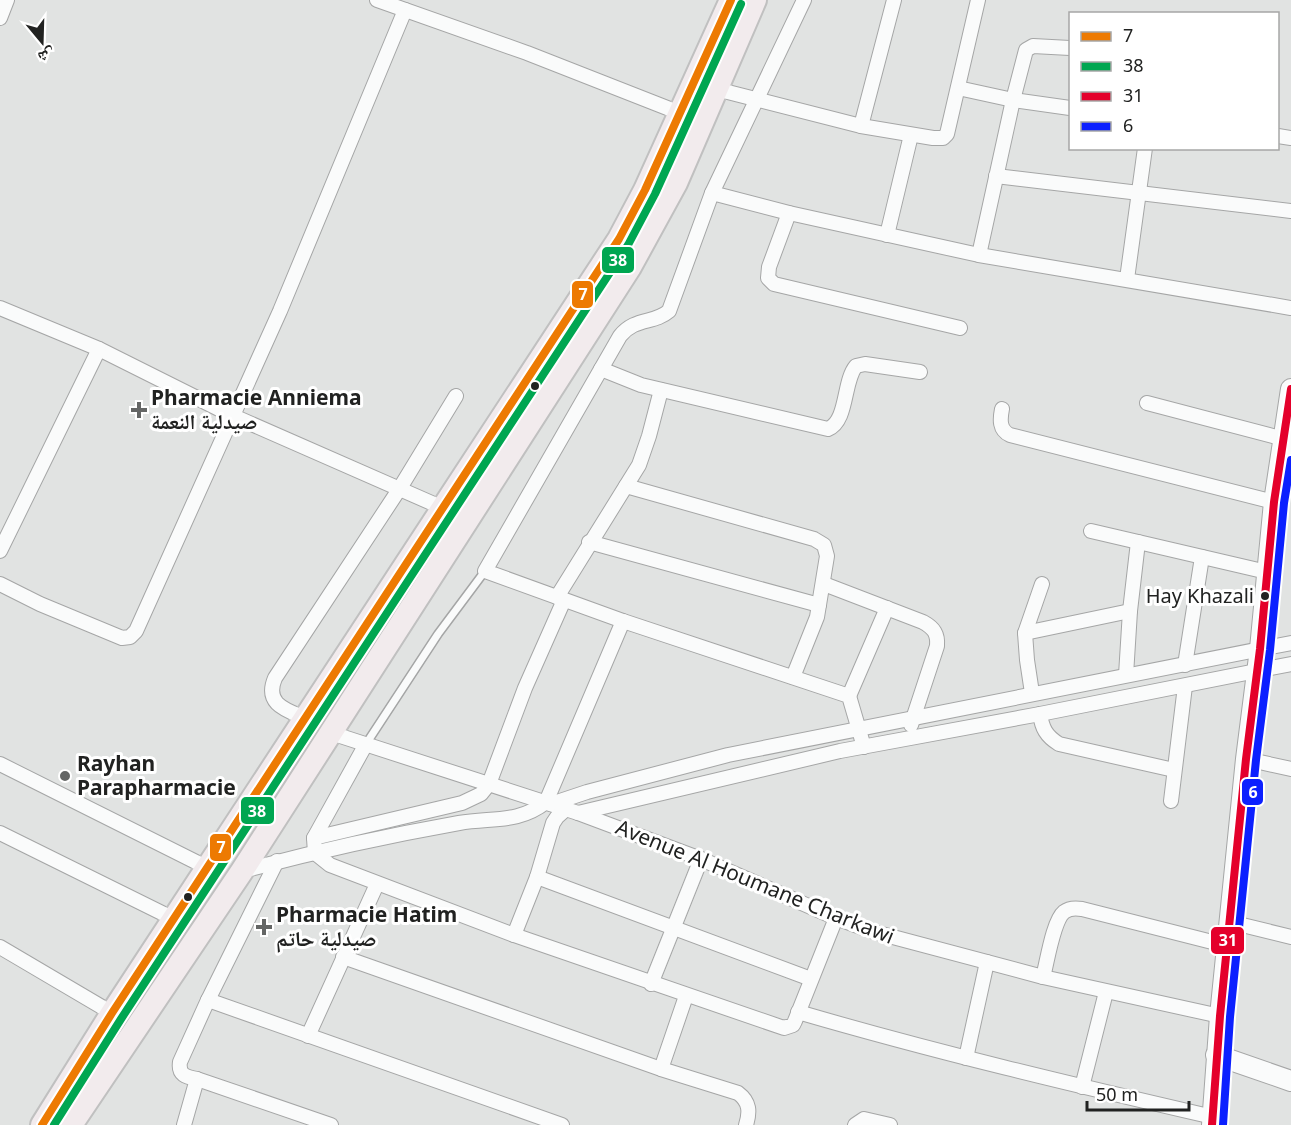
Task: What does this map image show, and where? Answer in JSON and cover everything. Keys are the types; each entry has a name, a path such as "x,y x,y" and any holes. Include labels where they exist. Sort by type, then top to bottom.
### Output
{"main road":[{"path":"42,1125 112,1013 619,239 645,190 730,0"},
{"path":"71,1125 242,871 630,267 676,183 755,0"},
{"path":"1212,1121 1216,1055 1246,759 1260,649 1274,502 1291,389"},
{"path":"331,710 331,733 317,746 306,743 306,718 331,710"},
{"path":"1216,1055 1290,1078"}],"street":[{"path":"0,18 7,0"},
{"path":"377,0 527,53 680,113"},
{"path":"804,0 712,193 669,311 659,317 629,326 620,336 485,571 624,621 849,696"},
{"path":"861,126 894,0"},
{"path":"716,89 861,126 939,139 945,136 978,0"},
{"path":"0,584 40,604 122,638 130,637 136,631 231,415 280,311 405,10"},
{"path":"979,255 1013,100 1028,47 1069,48"},
{"path":"958,88 1013,100 1069,108"},
{"path":"887,235 911,135"},
{"path":"1127,279 1145,150"},
{"path":"996,177 1291,211"},
{"path":"712,193 789,213 979,255 1291,308"},
{"path":"789,213 769,267 768,276 771,283 960,328"},
{"path":"0,308 99,349 231,415 443,508"},
{"path":"0,551 99,349"},
{"path":"602,369 624,379 661,390 828,429 833,427 838,419 851,373 856,366 865,364 920,372"},
{"path":"314,838 462,802 481,794 489,784 560,598 589,542 639,465 650,436 661,390"},
{"path":"306,718 276,703 272,691 275,678 400,488 456,396"},
{"path":"1147,403 1284,439"},
{"path":"1002,409 1001,426 1005,433 1010,435 1274,502"},
{"path":"626,486 819,542 827,550 824,584 815,626 793,677"},
{"path":"1091,531 1267,572"},
{"path":"589,542 819,605"},
{"path":"1125,675 1138,542"},
{"path":"1185,665 1202,557"},
{"path":"824,584 923,621 936,633 937,646 907,739"},
{"path":"1032,693 1025,633 1042,584"},
{"path":"864,747 849,696 887,608"},
{"path":"1025,633 1130,610"},
{"path":"549,803 624,621"},
{"path":"242,871 277,861 461,822 518,817 549,803 728,756 1032,693 1291,643"},
{"path":"514,935 537,877 553,823 561,812 864,747 1291,664"},
{"path":"1172,801 1185,686"},
{"path":"1040,714 1045,732 1059,744 1174,770"},
{"name":"Avenue Al Houmane Charkawi","path":"331,733 572,811 701,859 873,932 1043,977 1220,1016"},
{"path":"366,744 314,838 315,853 330,865 514,935 784,1028 793,1025 836,918"},
{"path":"1246,759 1291,769"},
{"path":"0,764 208,868"},
{"path":"0,833 174,920"},
{"path":"651,984 701,859"},
{"path":"277,861 208,1000 180,1062 180,1071 182,1075 331,1125"},
{"path":"537,877 811,979"},
{"path":"308,1036 378,884"},
{"path":"1043,977 1058,921 1063,913 1071,909 1082,909 1228,946"},
{"path":"1230,922 1290,933"},
{"path":"0,947 112,1013"},
{"path":"344,957 661,1069 738,1093 748,1103 746,1125"},
{"path":"966,1058 987,962"},
{"path":"1082,1087 1106,992"},
{"path":"661,1069 686,996"},
{"path":"208,1000 562,1125"},
{"path":"798,1012 1212,1121"},
{"path":"184,1125 197,1079"},
{"path":"855,1125 864,1119 890,1125"}],"lane":[{"path":"366,744 438,634 485,571"}],"transit line":[{"name":"7","path":"42,1125 112,1013 619,239 645,190 731,0"},
{"name":"38","path":"54,1125 628,245 655,194 741,4"},
{"name":"31","path":"1212,1125 1220,1016 1246,759 1260,649 1274,502 1291,389"},
{"name":"6","path":"1223,1125 1230,1017 1256,760 1270,650 1284,503 1291,460"}],"place":[{"name":"Pharmacie Anniema صيدلية النعمة","path":"139,410"},
{"name":"Hay Khazali","path":"1265,596"},
{"name":"Rayhan Parapharmacie","path":"65,776"},
{"name":"Pharmacie Hatim صيدلية حاتم","path":"264,927"}]}
